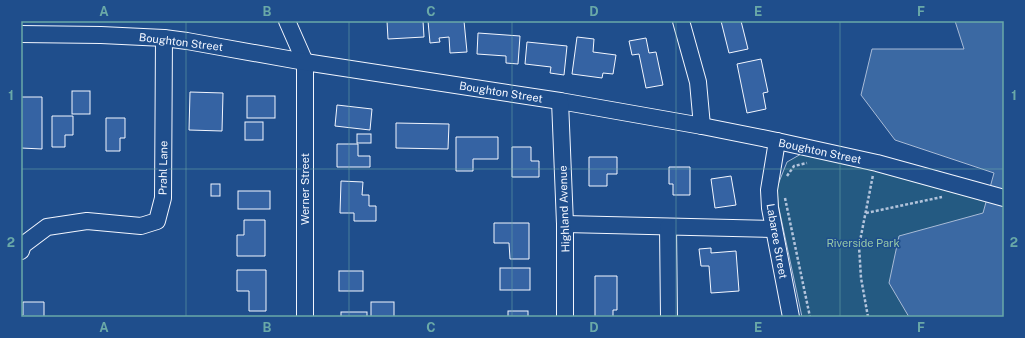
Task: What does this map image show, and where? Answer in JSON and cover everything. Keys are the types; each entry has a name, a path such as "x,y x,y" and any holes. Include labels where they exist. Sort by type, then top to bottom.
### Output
{"street":[{"path":"288,21 305,62"},
{"path":"681,21 698,82 702,126"},
{"name":"Boughton Street","path":"21,34 101,35 164,38 305,62 560,101 777,141 877,163 1004,198"},
{"name":"Prahl Lane","path":"21,251 23,245 47,227 87,221 142,226 157,221 163,198 164,38"},
{"name":"Werner Street","path":"304,317 305,62"},
{"name":"Highland Avenue","path":"560,101 565,224 565,317"},
{"name":"Labaree Street","path":"777,141 769,190 773,229 791,317"},
{"path":"565,224 773,229"},
{"path":"668,227 669,317"}],"path":[{"path":"787,178 788,173 794,166 808,163"},
{"path":"868,317 861,278 860,246 873,176 877,163"},
{"path":"785,197 810,317"},
{"path":"866,213 944,197"}],"green space":[{"name":"Riverside Park","path":"813,153 1004,203 1004,317 802,317 778,204 777,187 787,162 801,154"}],"shaded area":[{"path":"955,21 1004,21 1004,317 909,317 889,283 899,236 983,213 994,173 895,140 861,95 872,49 964,49"}],"building":[{"path":"387,21 423,21 424,37 388,39"},
{"path":"428,21 464,21 467,52 450,53 449,37 439,38 440,42 430,43"},
{"path":"721,21 741,21 748,49 729,53"},
{"path":"478,33 520,36 518,64 506,63 506,56 477,54"},
{"path":"577,37 594,39 593,52 616,55 613,74 603,73 602,78 572,74"},
{"path":"646,38 649,53 656,52 663,85 646,88 639,54 632,55 629,41"},
{"path":"527,42 567,46 564,75 550,73 551,67 525,64"},
{"path":"761,59 768,92 763,93 766,109 747,113 737,64"},
{"path":"72,91 90,91 90,114 72,114"},
{"path":"190,92 223,93 222,131 189,130"},
{"path":"247,96 275,96 275,118 247,118"},
{"path":"21,97 42,97 42,149 21,148"},
{"path":"337,105 372,109 370,130 335,126"},
{"path":"52,116 73,116 73,135 65,135 65,147 52,147"},
{"path":"106,118 125,118 125,138 120,138 120,151 106,151"},
{"path":"245,122 263,122 263,140 245,140"},
{"path":"396,123 449,124 448,149 396,148"},
{"path":"357,134 371,134 371,143 357,143"},
{"path":"456,137 498,137 498,159 473,159 473,171 456,171"},
{"path":"337,144 358,144 358,156 370,156 370,167 337,167"},
{"path":"512,147 531,147 531,161 539,161 539,177 512,177"},
{"path":"589,157 617,157 617,174 607,174 607,186 589,186"},
{"path":"669,167 690,167 690,195 673,195 673,184 669,184"},
{"path":"731,176 736,205 715,208 711,179"},
{"path":"341,181 363,182 362,195 369,195 369,206 376,206 376,221 354,221 354,213 340,213"},
{"path":"211,184 220,184 220,196 211,196"},
{"path":"238,191 270,191 270,209 238,209"},
{"path":"244,220 265,220 265,256 237,256 237,235 244,235"},
{"path":"494,223 529,223 529,259 510,259 509,243 494,243"},
{"path":"711,248 711,253 736,251 739,291 711,293 709,266 701,266 699,249"},
{"path":"500,268 530,268 530,290 500,290"},
{"path":"237,270 266,270 266,311 249,311 249,291 237,291"},
{"path":"339,271 363,271 363,291 339,291"},
{"path":"595,276 617,276 617,310 613,310 613,317 595,317"},
{"path":"23,302 44,302 44,317 21,317 21,315 23,315"},
{"path":"371,302 394,302 394,317 371,317"},
{"path":"508,311 528,311 528,317 508,317"},
{"path":"341,312 367,312 367,317 341,317"}]}
